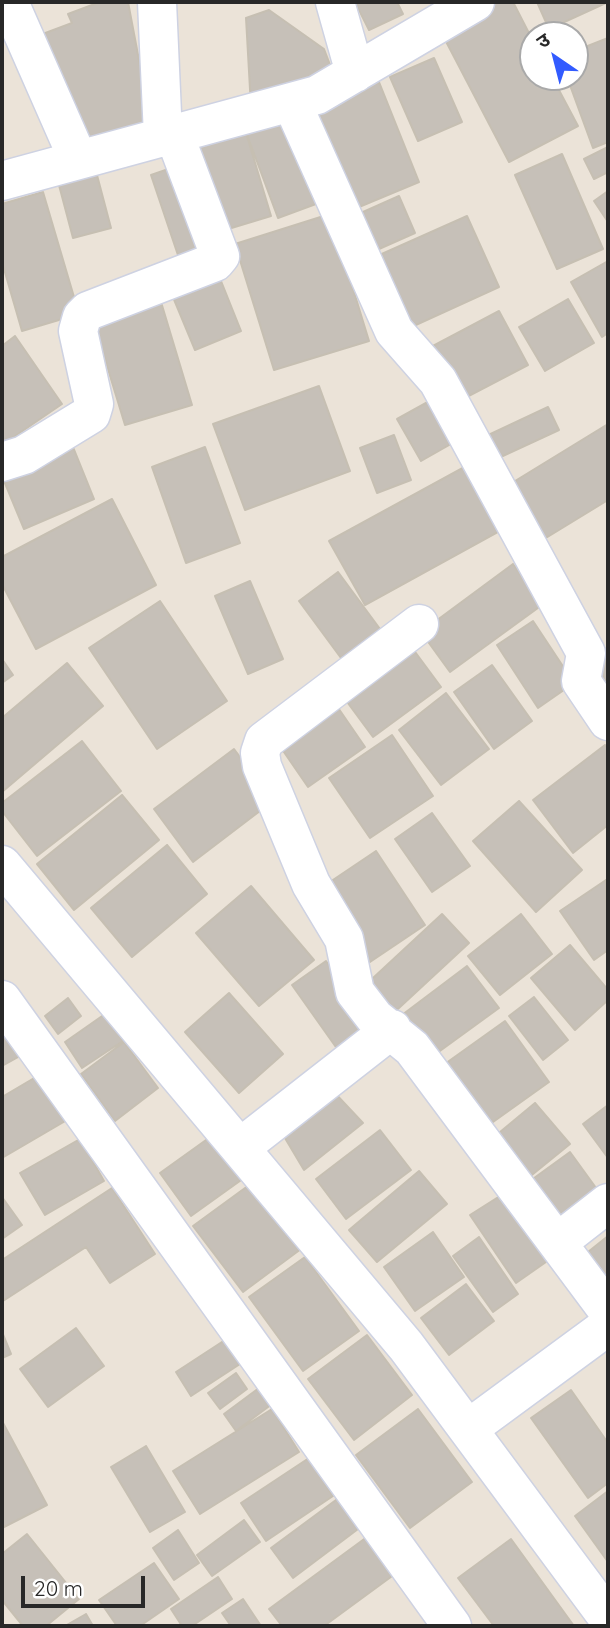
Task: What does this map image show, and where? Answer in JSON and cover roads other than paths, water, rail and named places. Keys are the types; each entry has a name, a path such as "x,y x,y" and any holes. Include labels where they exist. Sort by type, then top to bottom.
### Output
{"street":[{"path":"9,2 78,159"},
{"path":"2,462 23,455 91,414 94,404 78,331 82,317 89,311 215,262 220,256 168,135 157,2"},
{"path":"335,2 355,73"},
{"path":"2,181 317,95 475,2"},
{"path":"292,103 394,331 438,381 586,653 581,681 608,721"},
{"path":"419,624 264,741 260,753 262,766 311,884 344,939 355,992 375,1018 392,1029 412,1048 608,1311"},
{"path":"2,865 406,1346 608,1618"},
{"path":"2,1000 452,1626"},
{"path":"241,1147 392,1029"},
{"path":"558,1242 608,1203"},
{"path":"468,1430 608,1326"}]}
